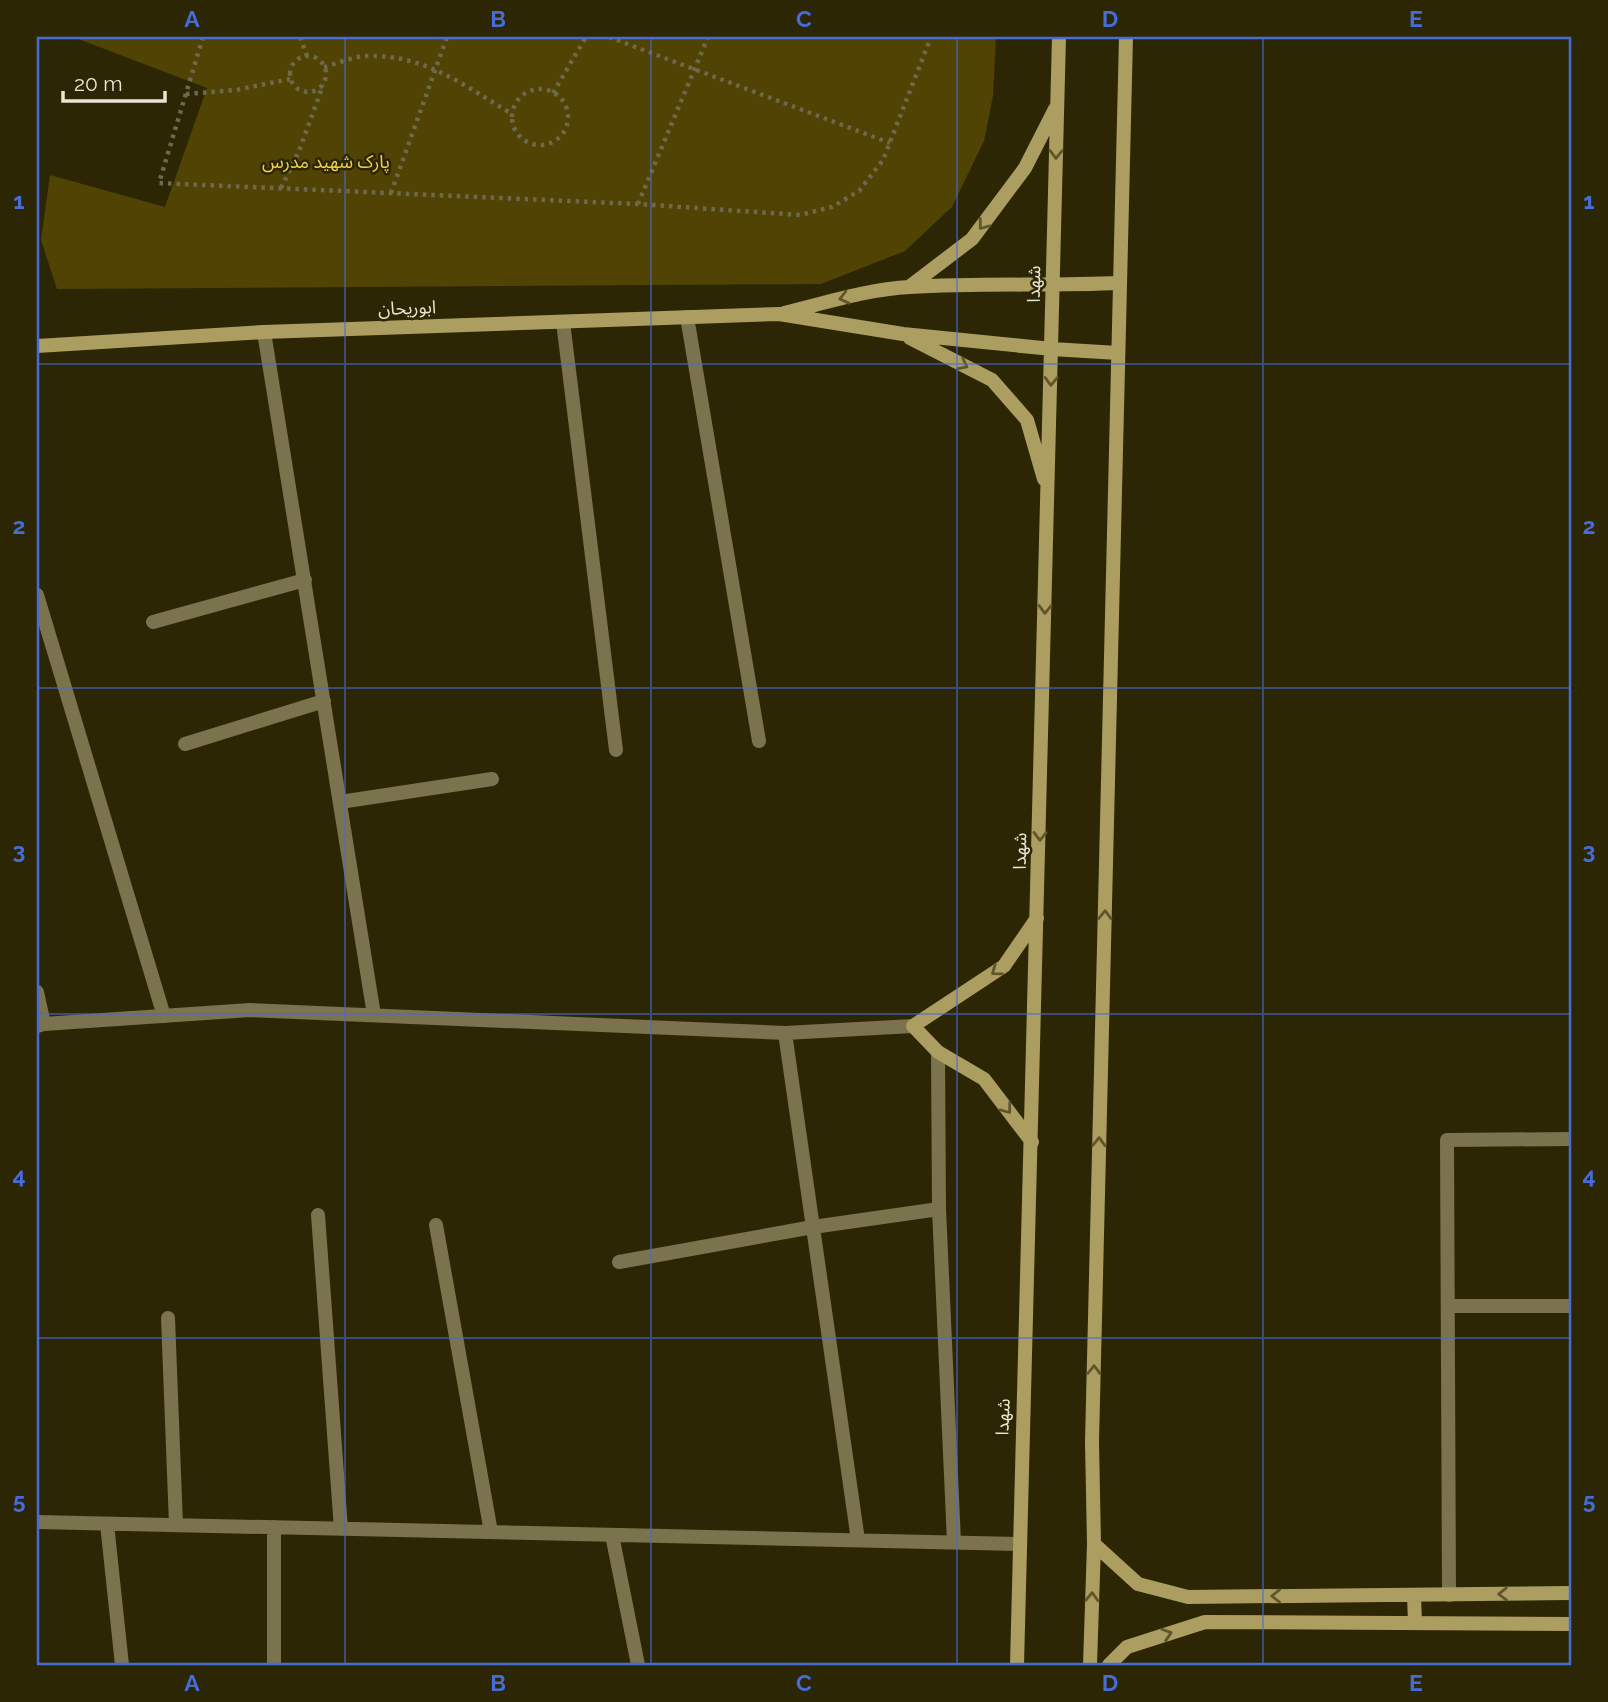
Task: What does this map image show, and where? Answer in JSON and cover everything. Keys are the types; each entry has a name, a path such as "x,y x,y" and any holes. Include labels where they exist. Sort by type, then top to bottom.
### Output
{"main road":[{"name":"شهدا","path":"1017,1665 1059,37"},
{"path":"1090,1665 1094,1544 1093,1414 1126,37"},
{"path":"909,286 972,239 1025,168 1057,105"},
{"path":"779,314 854,295 909,286 1121,283"},
{"path":"779,314 903,334 1118,353"},
{"name":"ابوریحان","path":"37,346 264,332 779,314"},
{"path":"903,334 992,380 1027,420 1048,494"},
{"path":"1032,1142 984,1079 939,1052 913,1026 1004,966 1038,917"},
{"path":"1094,1544 1138,1584 1188,1597 1571,1593"},
{"path":"1414,1595 1415,1623"},
{"path":"1109,1665 1128,1647 1205,1622 1571,1624"}],"street":[{"path":"687,317 760,741"},
{"path":"563,322 616,750"},
{"path":"264,332 374,1016"},
{"path":"153,622 305,580"},
{"path":"37,595 164,1016"},
{"path":"185,744 324,701"},
{"path":"340,802 492,779"},
{"path":"37,992 41,1025 250,1010 785,1033 913,1026"},
{"path":"785,1033 858,1540"},
{"path":"939,1052 939,1209 954,1542"},
{"path":"1449,1595 1447,1139 1571,1139"},
{"path":"619,1262 813,1227 939,1209"},
{"path":"318,1215 341,1529"},
{"path":"436,1225 491,1532"},
{"path":"1448,1306 1571,1306"},
{"path":"168,1318 176,1525"},
{"path":"37,1522 1019,1544"},
{"path":"107,1524 122,1665"},
{"path":"274,1527 274,1665"},
{"path":"612,1535 638,1665"}],"path":[{"path":"203,37 159,183 638,204 800,215 832,207 859,191 883,160 931,37"},
{"path":"300,37 307,56"},
{"path":"391,193 447,37"},
{"path":"553,93 586,37"},
{"path":"609,37 890,143"},
{"path":"638,204 708,37"},
{"path":"281,188 299,151 323,84 326,73 318,59 307,56 296,60 289,74 297,89 314,91 323,84"},
{"path":"324,67 364,56 398,58 434,68 512,114"},
{"path":"186,94 236,90 290,79"},
{"path":"544,90 553,93 565,105 568,122 565,131 551,144 532,145 523,140 512,124 512,114 520,97 544,90"}],"green space":[{"name":"پارک شهید مدرس","path":"73,37 996,37 993,96 984,141 952,207 905,251 821,284 57,289 41,240 50,175 165,207 207,88"}]}
